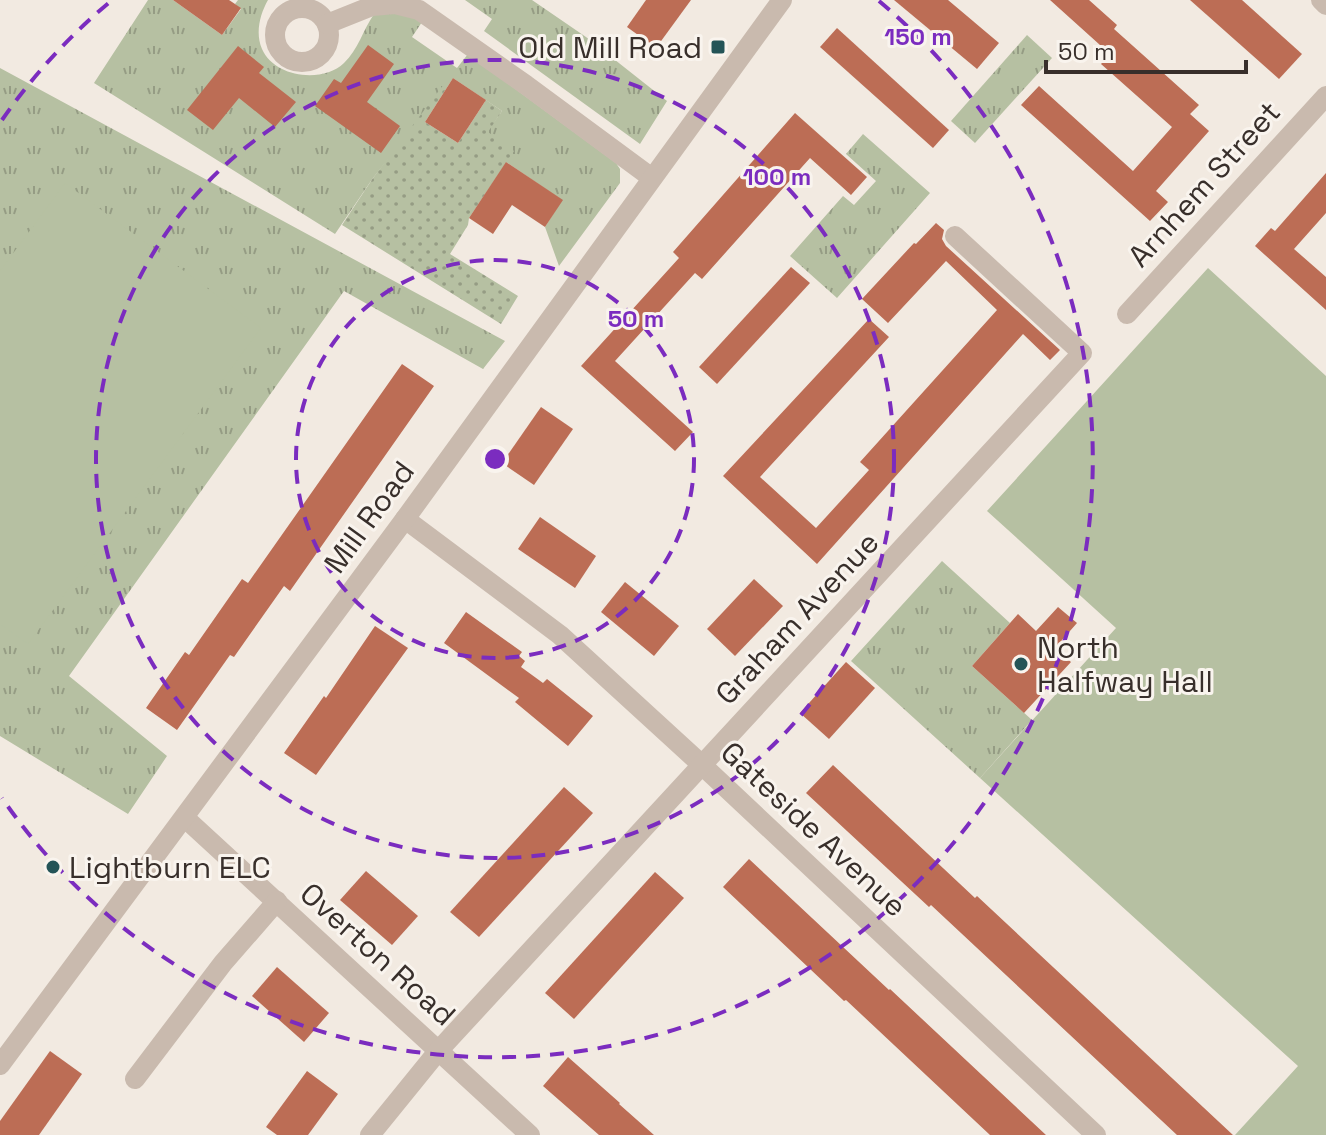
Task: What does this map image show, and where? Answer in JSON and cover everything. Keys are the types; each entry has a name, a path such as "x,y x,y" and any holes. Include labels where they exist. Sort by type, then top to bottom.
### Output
{"street":[{"name":"Mill Road","path":"0,1065 405,519 782,0"},
{"path":"1321,0 1326,5"},
{"path":"327,24 372,6 395,4 419,10 652,178"},
{"name":"Arnhem Street","path":"1127,314 1326,96"},
{"name":"Graham Avenue","path":"370,1135 439,1050 1082,353 955,236"},
{"name":"Gateside Avenue","path":"405,519 560,635 1096,1135"},
{"name":"Overton Road","path":"185,818 530,1135"},
{"path":"135,1079 223,963 277,901"}],"green space":[{"path":"148,0 173,0 222,35 241,9 235,4 238,0 268,0 259,24 262,49 277,66 312,75 335,70 344,63 374,14 395,7 422,22 412,37 457,68 468,54 616,163 620,169 620,183 559,266 545,227 562,200 506,162 487,132 502,111 453,78 373,178 335,234 94,83"},
{"path":"465,0 532,0 586,37 667,101 640,144 484,31 492,19"},
{"path":"1027,35 1052,58 975,143 951,121"},
{"path":"0,68 505,341 483,369 344,291 69,676 167,756 128,814 0,736"},
{"path":"450,76 453,78 425,122 458,143 486,100 502,111 488,132 514,151 469,218 450,254 518,296 501,324 342,225 373,178"},
{"path":"863,134 930,193 837,298 790,256 843,196 854,205 876,181 846,154"},
{"path":"65,183 261,328 28,644 0,624 0,271"},
{"path":"1208,268 1326,376 1326,1135 1235,1135 1298,1066 980,778 1116,628 987,511"},
{"path":"942,561 1010,623 972,666 1032,720 980,778 851,661"}],"building":[{"path":"173,0 229,0 241,8 222,35"},
{"path":"646,0 691,0 656,48 627,27"},
{"path":"894,0 948,0 999,43 977,69"},
{"path":"1050,0 1089,0 1117,25 1114,29 1199,105 1190,114 1209,131 1156,191 1168,202 1150,221 1021,105 1039,86 1133,171 1172,127 1101,64 1110,54"},
{"path":"1190,0 1242,0 1302,54 1279,79"},
{"path":"837,28 949,130 933,148 820,47"},
{"path":"368,45 394,64 367,102 400,126 381,153 315,106 334,79 341,83"},
{"path":"238,46 264,67 259,73 296,102 275,127 239,98 213,130 187,110"},
{"path":"453,78 486,100 458,143 425,122"},
{"path":"795,113 867,177 851,195 810,158 702,279 695,273 615,361 693,432 675,451 581,366 679,258 673,252"},
{"path":"506,162 563,200 545,227 512,205 493,234 469,218"},
{"path":"1326,173 1326,213 1294,249 1326,277 1326,310 1255,246 1271,228 1275,231"},
{"path":"936,223 944,230 942,239 946,246 1060,350 1050,360 1023,334 817,564 723,476 869,319 889,337 760,477 816,528 869,470 860,462 997,310 946,261 888,323 862,299"},
{"path":"791,267 810,283 717,384 699,367"},
{"path":"402,364 434,386 290,591 284,586 177,730 146,708 185,652 189,655 242,579 248,583"},
{"path":"541,407 573,429 534,485 502,463"},
{"path":"540,517 596,556 575,588 518,549"},
{"path":"754,579 783,606 735,656 707,629"},
{"path":"625,582 679,626 654,656 601,612"},
{"name":"North Halfway Hall","path":"1058,607 1077,623 1055,648 1071,662 1024,713 972,666 1018,614 1036,631"},
{"path":"466,612 522,652 519,656 525,661 521,667 543,683 547,679 593,716 568,746 515,702 519,698 444,643"},
{"path":"375,626 408,648 316,775 284,753"},
{"path":"846,662 875,688 829,739 800,713"},
{"path":"833,765 1233,1135 1177,1135 931,905 929,907 806,793"},
{"path":"564,787 593,813 479,937 450,912"},
{"path":"749,859 1046,1135 990,1135 844,1001 723,887"},
{"path":"366,871 418,916 392,945 340,900"},
{"path":"655,872 684,898 574,1019 545,993"},
{"path":"277,967 329,1013 304,1042 252,996"},
{"path":"50,1051 82,1074 39,1135 0,1135 0,1121"},
{"path":"568,1057 654,1135 599,1135 543,1086"},
{"path":"307,1071 338,1094 308,1135 277,1135 266,1127"}],"place":[{"name":"Old Mill Road","path":"718,47"},
{"name":"North Halfway Hall","path":"1021,664"},
{"name":"Lightburn ELC","path":"53,867"}]}
